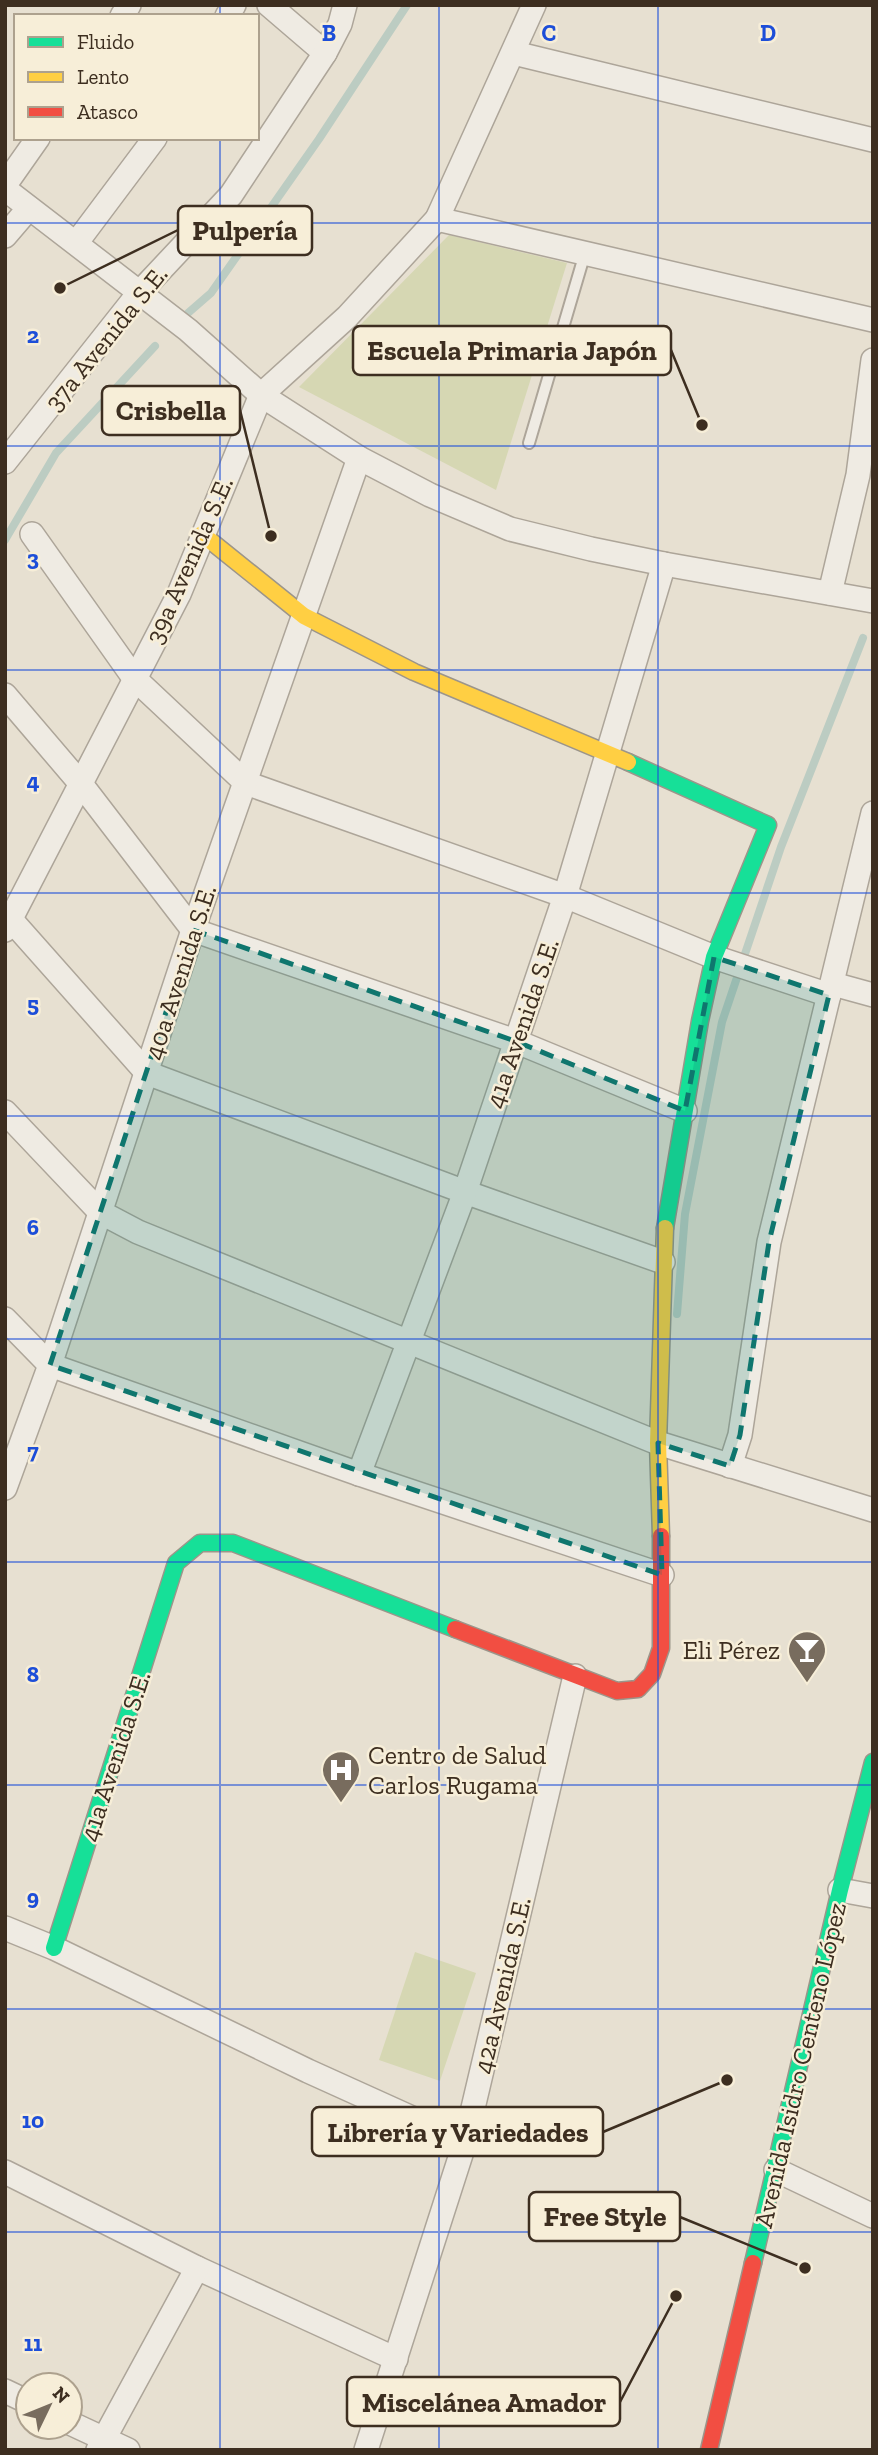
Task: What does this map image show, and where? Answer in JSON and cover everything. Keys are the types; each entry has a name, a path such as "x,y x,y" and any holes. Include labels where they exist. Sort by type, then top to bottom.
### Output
{"street":[{"path":"269,5 325,53"},
{"name":"37a Avenida S.E.","path":"6,460 139,293 231,195 325,53 340,24 345,5"},
{"name":"39a Avenida S.E.","path":"7,921 81,785 179,594 261,395 347,317 437,219 534,5"},
{"path":"514,53 873,140"},
{"path":"37,140 5,187 188,330 261,395 359,458 430,495 510,529 664,565 873,601"},
{"path":"77,242 154,140"},
{"path":"5,236 29,208"},
{"path":"437,219 873,320"},
{"path":"830,593 858,475 873,360"},
{"name":"40a Avenida S.E.","path":"5,1488 50,1365 193,930 359,458"},
{"path":"32,534 134,678 246,783 565,896 714,957 831,989 873,995"},
{"path":"202,534 304,615 414,672 608,753 768,825 714,957 664,1235 657,1443 662,1575 661,1648 652,1674 638,1689 617,1691 575,1676"},
{"name":"41a Avenida S.E.","path":"359,1474 465,1192 565,896 664,565"},
{"path":"5,695 81,785 193,930 515,1041 685,1111"},
{"path":"730,1466 740,1435 769,1242 873,813"},
{"path":"7,921 146,1073 465,1192 663,1262"},
{"path":"5,1112 100,1212 138,1232 657,1443 873,1510"},
{"path":"5,1319 50,1365 359,1474 662,1575"},
{"name":"41a Avenida S.E.","path":"54,1948 176,1563 200,1543 233,1543 575,1676"},
{"name":"42a Avenida S.E.","path":"366,2450 465,2142 575,1676"},
{"name":"Avenida Isidro Centeno López","path":"709,2450 840,1890 873,1762"},
{"path":"840,1890 873,1896"},
{"path":"5,1928 54,1948 308,2071 465,2142"},
{"path":"776,2170 873,2216"},
{"path":"5,2172 197,2268 396,2359"},
{"path":"101,2445 197,2268"},
{"path":"84,2433 101,2445 128,2450"}],"lane":[{"path":"529,443 585,253"}],"highlighted area":[{"path":"193,930 515,1041 685,1111 714,957 829,995 769,1242 740,1435 730,1466 658,1443 662,1575 50,1365"}],"green space":[{"path":"449,235 567,263 496,490 299,387"},
{"path":"415,1952 476,1973 440,2081 379,2060"}],"waterway":[{"path":"188,313 211,293 319,139 407,5"},
{"path":"5,540 56,453 155,346"},
{"path":"677,1314 685,1214 722,1022 781,847 863,638"}],"traffic: fast":[{"path":"628,762 768,825 714,957 700,1021 665,1228"},
{"path":"54,1948 176,1563 200,1543 233,1543 455,1629"},
{"path":"753,2263 840,1890 873,1762"}],"traffic: slow":[{"path":"202,534 304,616 414,672 628,762"},
{"path":"661,1536 658,1443 665,1228"}],"traffic: jam":[{"path":"455,1629 617,1691 638,1689 652,1674 661,1648 661,1536"},
{"path":"709,2450 753,2263"}],"place":[{"name":"Pulpería","path":"60,288"},
{"name":"Escuela Primaria Japón","path":"702,425"},
{"name":"Crisbella","path":"271,536"},
{"name":"Eli Pérez","path":"807,1684"},
{"name":"Centro de Salud Carlos Rugama","path":"341,1804"},
{"name":"Librería y Variedades","path":"727,2080"},
{"name":"Free Style","path":"805,2268"},
{"name":"Miscelánea Amador","path":"676,2296"}]}
